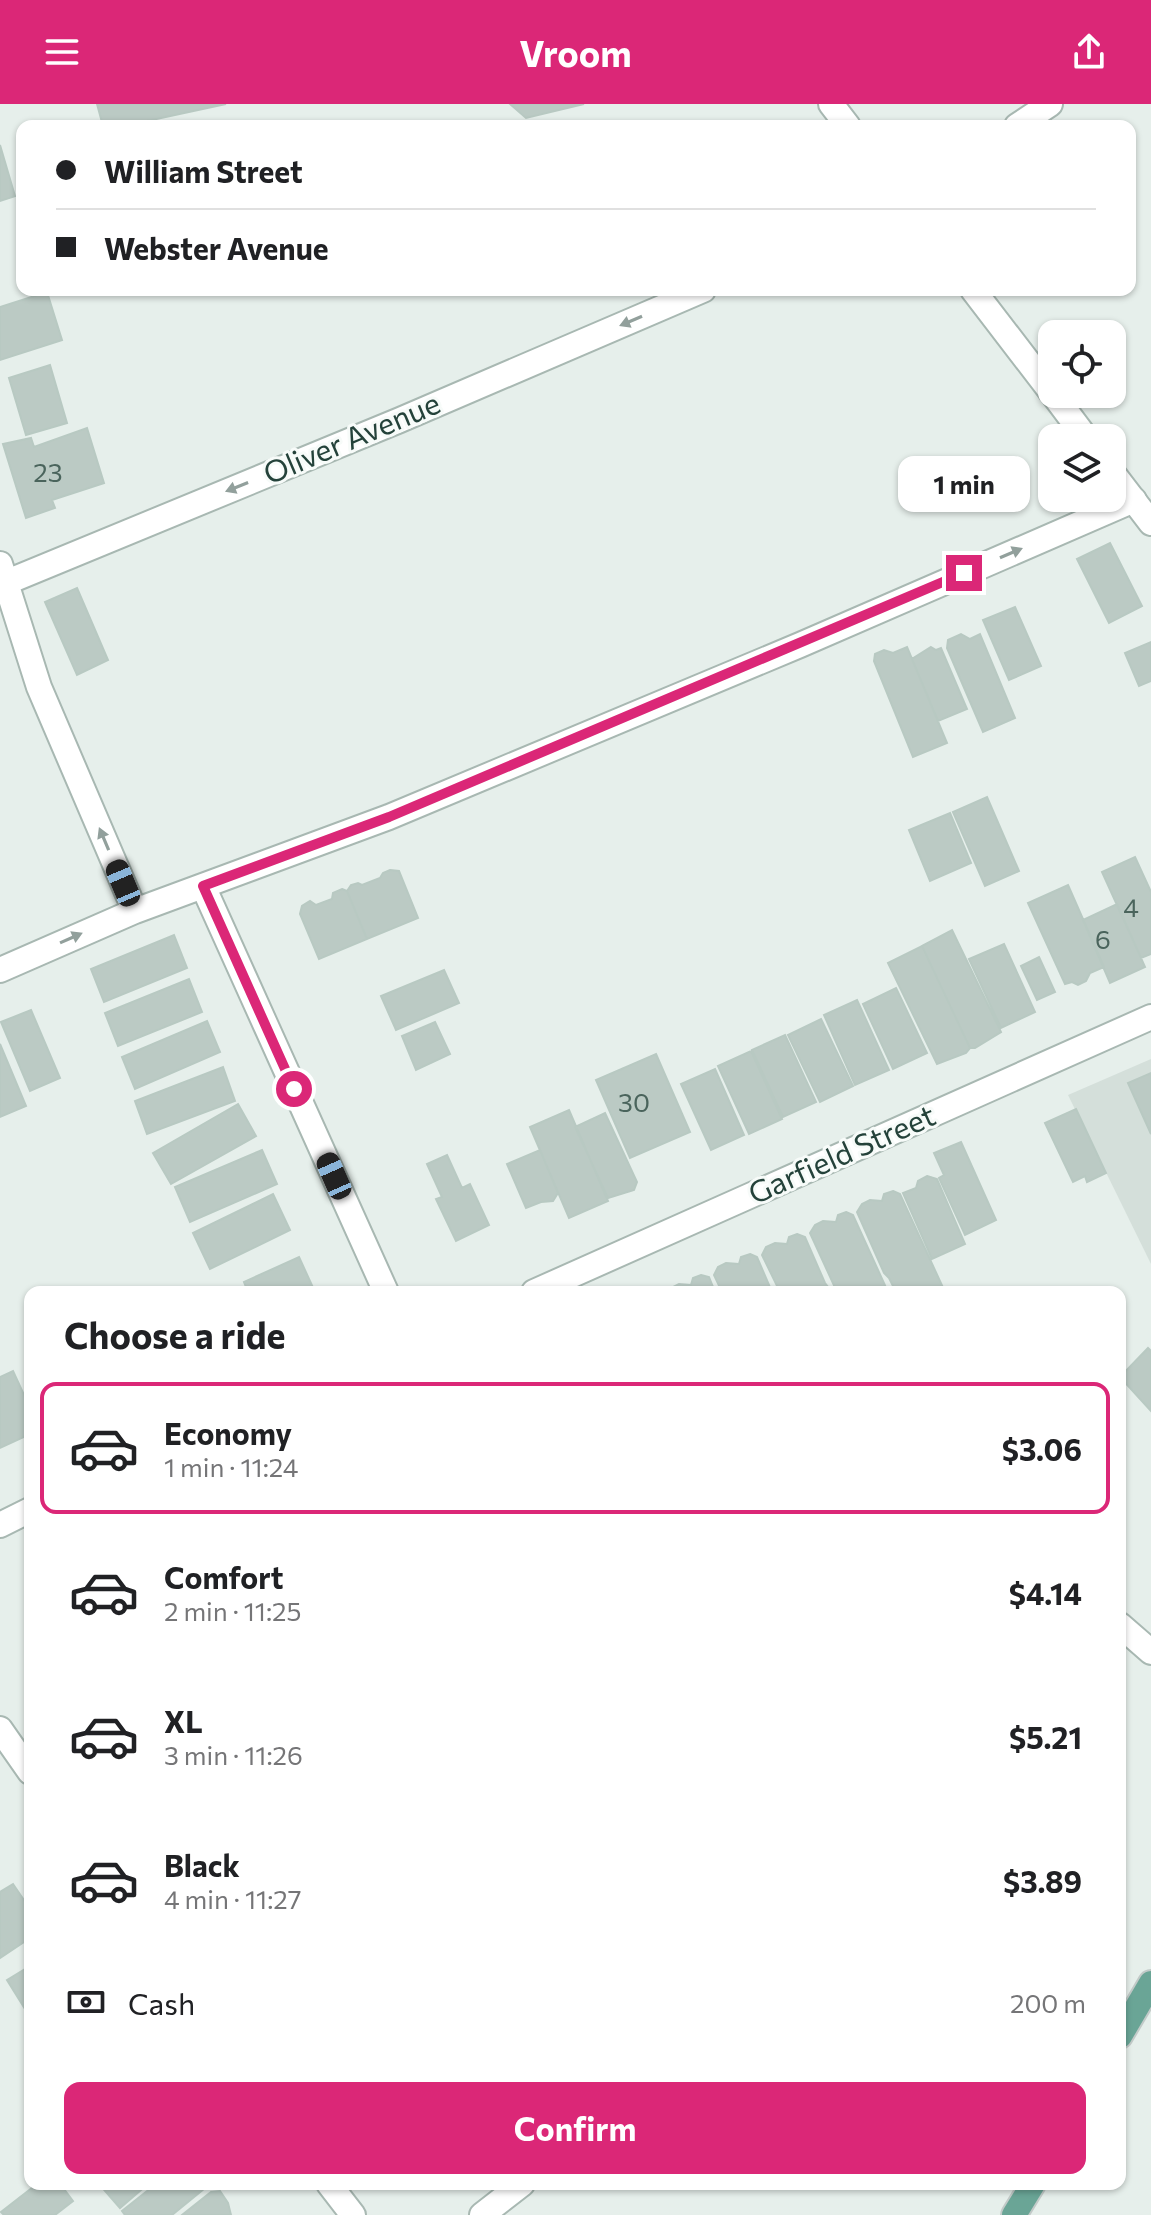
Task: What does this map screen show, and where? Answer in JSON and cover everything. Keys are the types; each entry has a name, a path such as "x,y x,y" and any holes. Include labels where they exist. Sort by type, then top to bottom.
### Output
{"main road":[{"path":"1126,2026 1151,1983"},
{"path":"1014,2215 1027,2190"}],"street":[{"path":"831,104 843,120"},
{"path":"1026,120 1050,104"},
{"name":"Oliver Avenue","path":"2,577 400,420 689,296"},
{"path":"978,296 1038,376"},
{"path":"1063,408 1075,424"},
{"path":"1126,490 1151,523"},
{"path":"0,970 135,911 404,811 800,645 1134,500"},
{"path":"2,577 39,687 135,911"},
{"path":"203,886 383,1286"},
{"name":"Garfield Street","path":"547,1286 1151,1017"},
{"path":"0,1525 24,1513"},
{"path":"1126,1630 1151,1652"},
{"path":"0,1729 24,1763"},
{"path":"334,2190 353,2215"},
{"path":"482,2215 514,2190"}],"shaded area":[{"path":"1151,1059 1151,1264 1068,1095"}],"building":[{"path":"97,104 226,104 152,120 101,120"},
{"path":"510,104 584,104 526,118"},
{"path":"0,145 15,196 0,201"},
{"path":"34,296 48,296 62,340 0,360 0,307"},
{"path":"50,365 67,423 26,435 9,378"},
{"path":"87,428 104,483 52,500 55,508 26,518 3,444 31,438 34,447"},
{"path":"1110,543 1142,606 1109,623 1077,559"},
{"path":"77,588 108,660 77,675 45,602"},
{"path":"1015,607 1041,666 1009,680 983,620"},
{"path":"961,634 970,639 980,634 1015,718 983,732 947,648 948,640"},
{"path":"1151,642 1151,681 1139,686 1125,653"},
{"path":"907,647 947,743 913,757 874,661 875,654 884,650 893,653"},
{"path":"931,647 936,650 941,648 967,709 938,721 912,659"},
{"path":"987,797 1019,871 985,886 953,812"},
{"path":"950,813 971,863 930,881 909,830"},
{"path":"1135,857 1151,892 1151,954 1141,958 1102,872"},
{"path":"390,870 399,871 418,918 367,939 347,891 351,885 362,885"},
{"path":"1068,885 1104,967 1090,973 1086,981 1078,985 1072,982 1065,984 1028,903"},
{"path":"342,889 347,891 367,939 319,959 300,914 302,906 310,901 316,905 332,899 333,893"},
{"path":"1117,904 1145,967 1110,983 1083,920"},
{"path":"952,930 1001,1032 975,1048 970,1048 922,946"},
{"path":"174,935 187,968 104,1002 91,969"},
{"path":"1004,944 1035,1012 1001,1028 969,959"},
{"path":"922,946 970,1048 966,1053 937,1064 888,963"},
{"path":"1039,957 1055,992 1037,1000 1021,966"},
{"path":"444,970 459,1003 396,1030 381,996"},
{"path":"189,979 202,1012 118,1046 105,1013"},
{"path":"896,988 927,1053 893,1069 863,1004"},
{"path":"857,1000 889,1070 855,1085 824,1015"},
{"path":"31,1010 60,1078 30,1091 1,1022"},
{"path":"821,1019 853,1086 820,1102 788,1035"},
{"path":"207,1021 220,1052 135,1089 122,1057"},
{"path":"435,1022 450,1054 416,1070 402,1036"},
{"path":"785,1035 816,1102 783,1117 752,1050"},
{"path":"0,1044 26,1106 0,1117"},
{"path":"751,1051 782,1119 749,1134 718,1066"},
{"path":"656,1054 690,1132 630,1158 596,1080"},
{"path":"223,1067 235,1101 147,1134 135,1101"},
{"path":"715,1069 744,1135 711,1150 681,1084"},
{"path":"1151,1073 1151,1134 1128,1083"},
{"path":"238,1104 256,1136 171,1184 153,1153"},
{"path":"1076,1109 1106,1173 1087,1182 1085,1176 1073,1182 1045,1123"},
{"path":"569,1110 608,1201 569,1218 530,1127"},
{"path":"605,1113 637,1182 634,1190 608,1198 575,1127"},
{"path":"961,1142 996,1220 965,1235 939,1178 944,1175 934,1153"},
{"path":"262,1150 277,1184 190,1222 175,1187"},
{"path":"540,1150 558,1193 553,1201 526,1208 507,1164"},
{"path":"447,1155 462,1188 470,1184 489,1225 456,1241 436,1199 442,1197 427,1164"},
{"path":"927,1176 937,1179 965,1244 932,1259 903,1193 916,1188 918,1181"},
{"path":"893,1191 900,1194 942,1286 893,1286 884,1273 857,1212 862,1204 870,1200 882,1201 884,1194"},
{"path":"273,1194 290,1230 210,1269 193,1233"},
{"path":"846,1212 853,1215 885,1286 834,1286 810,1233 815,1225 823,1221 836,1222 838,1215"},
{"path":"797,1234 805,1237 827,1286 777,1286 762,1255 766,1247 775,1243 787,1244 789,1237"},
{"path":"750,1254 757,1257 769,1286 719,1286 714,1275 718,1267 726,1263 739,1264 741,1257"},
{"path":"299,1257 312,1286 246,1286 244,1282"},
{"path":"701,1275 709,1277 713,1286 675,1286 691,1285 693,1278"},
{"path":"1148,1348 1151,1351 1151,1411 1126,1384 1126,1371"},
{"path":"13,1371 24,1395 24,1437 0,1448 0,1377"},
{"path":"13,1884 24,1900 24,1942 0,1958 0,1892"},
{"path":"24,1970 24,2007 7,1980"},
{"path":"29,2190 65,2190 73,2201 55,2215 4,2215 1,2212"},
{"path":"104,2190 141,2190 120,2208"},
{"path":"148,2190 203,2190 172,2215 125,2215 122,2211"},
{"path":"220,2191 231,2215 182,2215 211,2192"}],"route":[{"path":"294,1089 203,886 389,817 964,573"}]}
